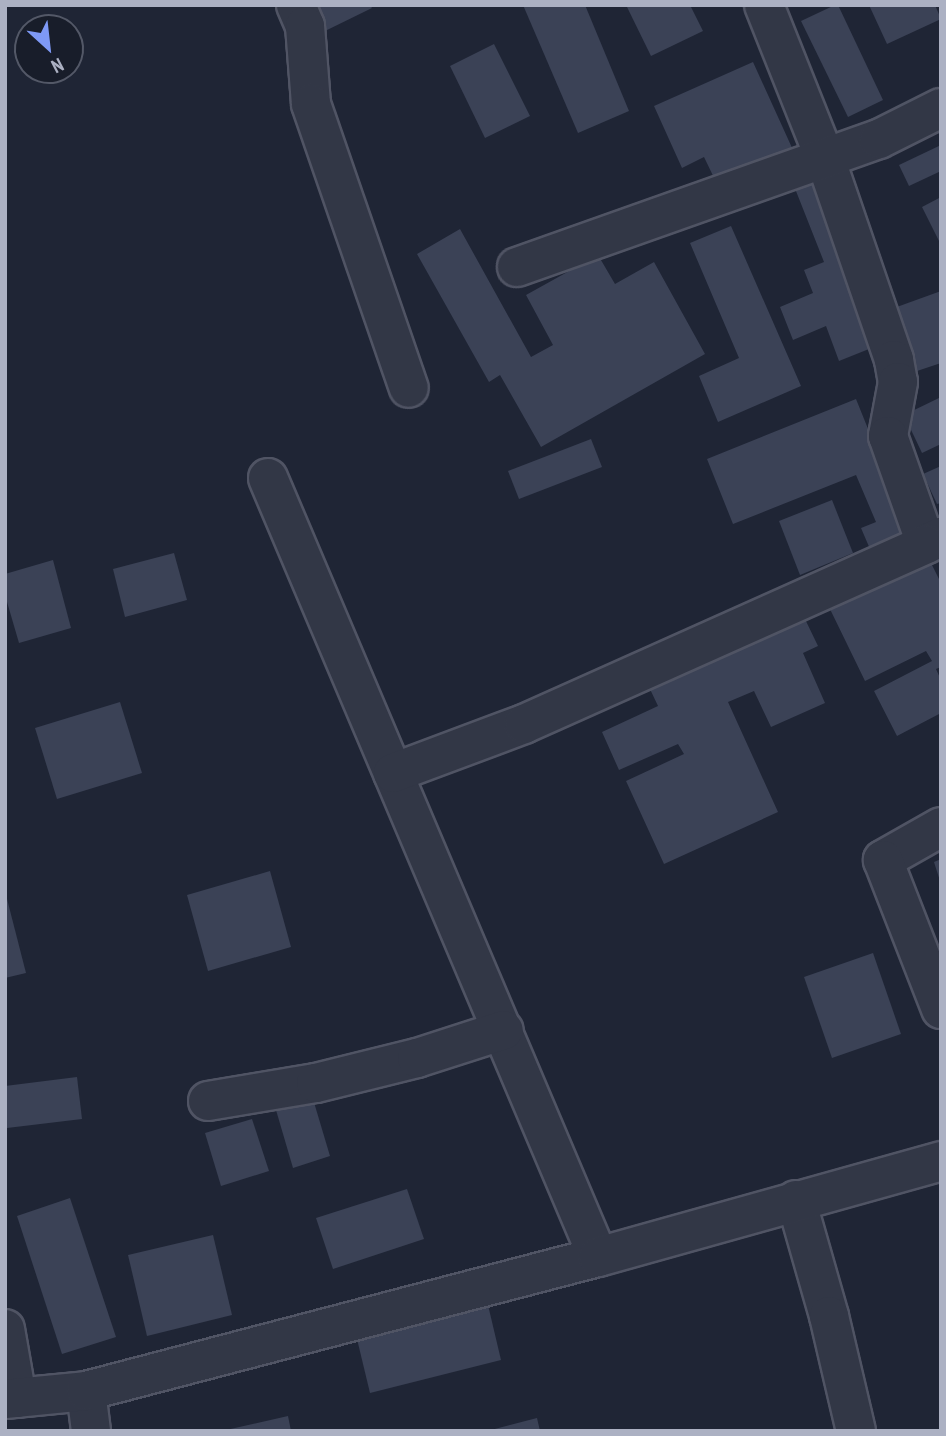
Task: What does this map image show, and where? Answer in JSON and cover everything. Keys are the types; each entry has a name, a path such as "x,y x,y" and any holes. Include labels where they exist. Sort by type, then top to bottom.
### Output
{"street":[{"path":"296,5 305,26 311,104 409,388"},
{"path":"393,773 524,724 934,541 888,436 898,382 894,360 825,158 764,5"},
{"path":"517,267 879,139 941,108"},
{"path":"268,478 598,1257"},
{"path":"941,827 883,860 941,1009"},
{"path":"208,1101 316,1083 417,1058 504,1030"},
{"path":"5,1329 11,1398 86,1391 598,1257 941,1161"},
{"path":"796,1200 829,1316 856,1431"},
{"path":"86,1391 91,1431"}],"building":[{"path":"310,5 370,5 372,8 323,32"},
{"path":"523,5 585,5 629,111 578,133"},
{"path":"690,5 703,31 651,56 627,7"},
{"path":"838,5 883,100 848,117 801,21"},
{"path":"869,5 935,5 941,19 887,44"},
{"path":"494,44 530,116 485,138 450,66"},
{"path":"753,62 793,150 717,184 704,157 682,168 654,106"},
{"path":"941,145 941,171 909,186 899,165"},
{"path":"812,180 879,345 839,361 826,326 793,340 780,307 813,293 804,270 824,262 794,186"},
{"path":"941,197 941,245 922,207"},
{"path":"731,226 801,386 718,422 699,376 739,358 690,243"},
{"path":"460,229 531,357 553,345 526,295 598,255 615,284 654,262 705,354 541,447 500,375 489,382 417,254"},
{"path":"941,291 941,363 917,371 894,308"},
{"path":"941,397 941,444 922,453 904,415"},
{"path":"856,399 910,533 870,549 861,528 876,522 856,475 733,524 707,459"},
{"path":"591,439 602,467 519,499 508,471"},
{"path":"941,466 941,503 937,504 923,474"},
{"path":"832,500 853,553 800,575 779,521"},
{"path":"174,553 187,600 125,617 113,569"},
{"path":"927,555 941,583 941,667 936,669 941,680 941,713 897,736 874,691 932,661 926,651 865,681 828,605"},
{"path":"53,560 71,628 19,643 5,595 5,574"},
{"path":"804,617 818,646 803,653 825,703 771,727 754,691 728,702 778,812 664,864 626,781 684,754 678,744 619,770 602,732 658,706 649,687"},
{"path":"120,702 142,773 57,799 35,728"},
{"path":"941,859 941,881 940,881 934,862"},
{"path":"270,871 291,947 208,971 187,895"},
{"path":"5,896 26,973 5,978"},
{"path":"873,953 901,1034 832,1058 804,977"},
{"path":"77,1077 82,1119 7,1128 5,1086"},
{"path":"313,1099 330,1156 293,1168 276,1110"},
{"path":"252,1119 269,1171 221,1186 205,1133"},
{"path":"407,1189 424,1239 333,1269 316,1218"},
{"path":"70,1198 116,1337 62,1354 17,1216"},
{"path":"213,1235 232,1315 147,1336 128,1255"},
{"path":"488,1305 501,1360 370,1393 357,1339"},
{"path":"288,1416 291,1431 226,1431 226,1430"},
{"path":"537,1418 540,1431 491,1431 491,1430"}]}
